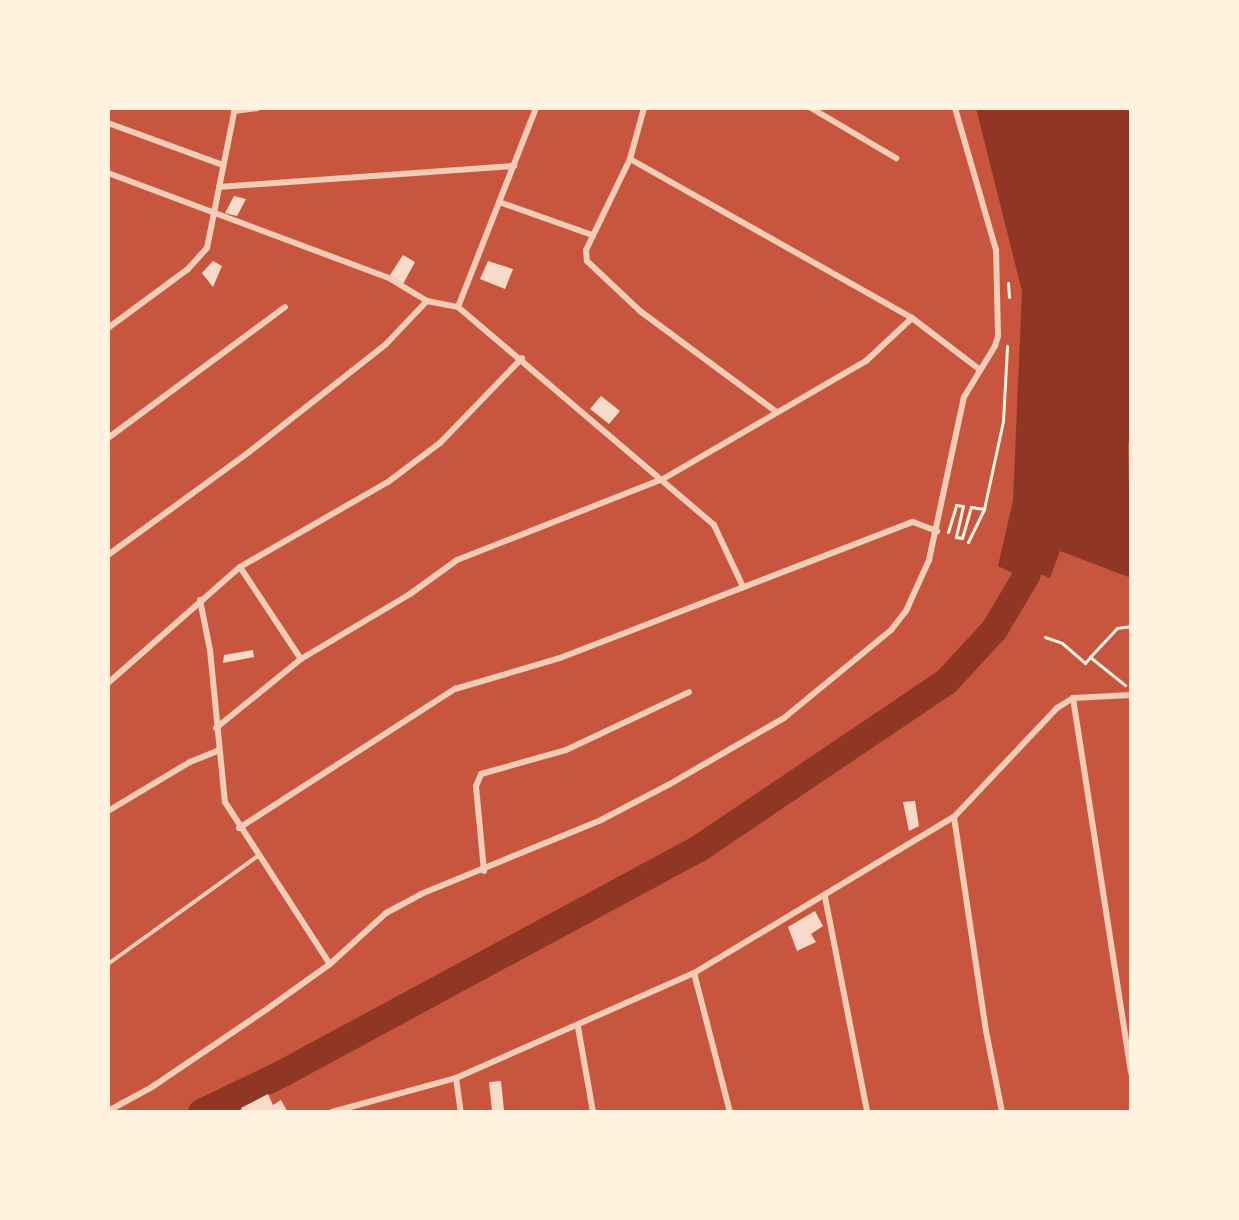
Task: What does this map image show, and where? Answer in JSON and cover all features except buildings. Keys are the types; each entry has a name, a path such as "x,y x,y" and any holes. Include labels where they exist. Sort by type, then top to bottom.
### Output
{"street":[{"path":"108,328 200,259 207,248 235,109 257,108"},
{"path":"458,308 536,108"},
{"path":"644,108 630,159 586,250 591,266 640,311 775,411"},
{"path":"811,108 896,158"},
{"path":"108,1111 188,1064 330,964 401,904 601,820 784,718 868,651 896,623 920,585 937,531 963,397 996,346 998,274 996,250 955,108"},
{"path":"108,123 223,165"},
{"path":"630,159 912,318 979,369"},
{"path":"219,187 514,166"},
{"path":"108,173 389,278 427,301 458,308 522,358 663,478 714,525 743,587"},
{"path":"500,202 592,235"},
{"path":"108,555 249,452 377,351 427,301"},
{"path":"108,438 285,307"},
{"path":"216,728 301,659 411,594 457,560 663,478 775,411 866,361 912,318"},
{"path":"108,683 145,654 200,600 240,567 387,482 423,456 522,358"},
{"path":"238,828 455,689 560,658 913,522 937,531"},
{"path":"240,567 301,659"},
{"path":"200,600 210,650 225,802 238,828 330,964"},
{"path":"484,871 476,786 482,774 566,750 689,692"},
{"path":"332,1112 456,1078 578,1027 694,973 825,897 954,818 1058,708 1073,698 1131,695"},
{"path":"1073,698 1131,1073"},
{"path":"108,812 190,762 219,750"},
{"path":"954,818 986,1031 1002,1112"},
{"path":"825,897 867,1112"},
{"path":"694,973 730,1112"},
{"path":"578,1027 593,1112"},
{"path":"456,1078 460,1112"}],"lane":[{"path":"108,964 258,856"}],"path":[{"path":"946,536 956,505 963,506 956,537 962,538 971,507 984,509"},
{"path":"1045,637 1062,644 1085,663 1117,628 1131,626"},
{"path":"1090,657 1131,688"}],"shaded area":[{"path":"976,108 1131,108 1131,442 1128,443 1131,578 1060,551 1050,578 1038,573 1033,583 998,566 1013,501 1022,291"}],"waterway":[{"path":"201,1112 282,1073 697,849 946,681 994,629 1026,575 1035,543"}]}
